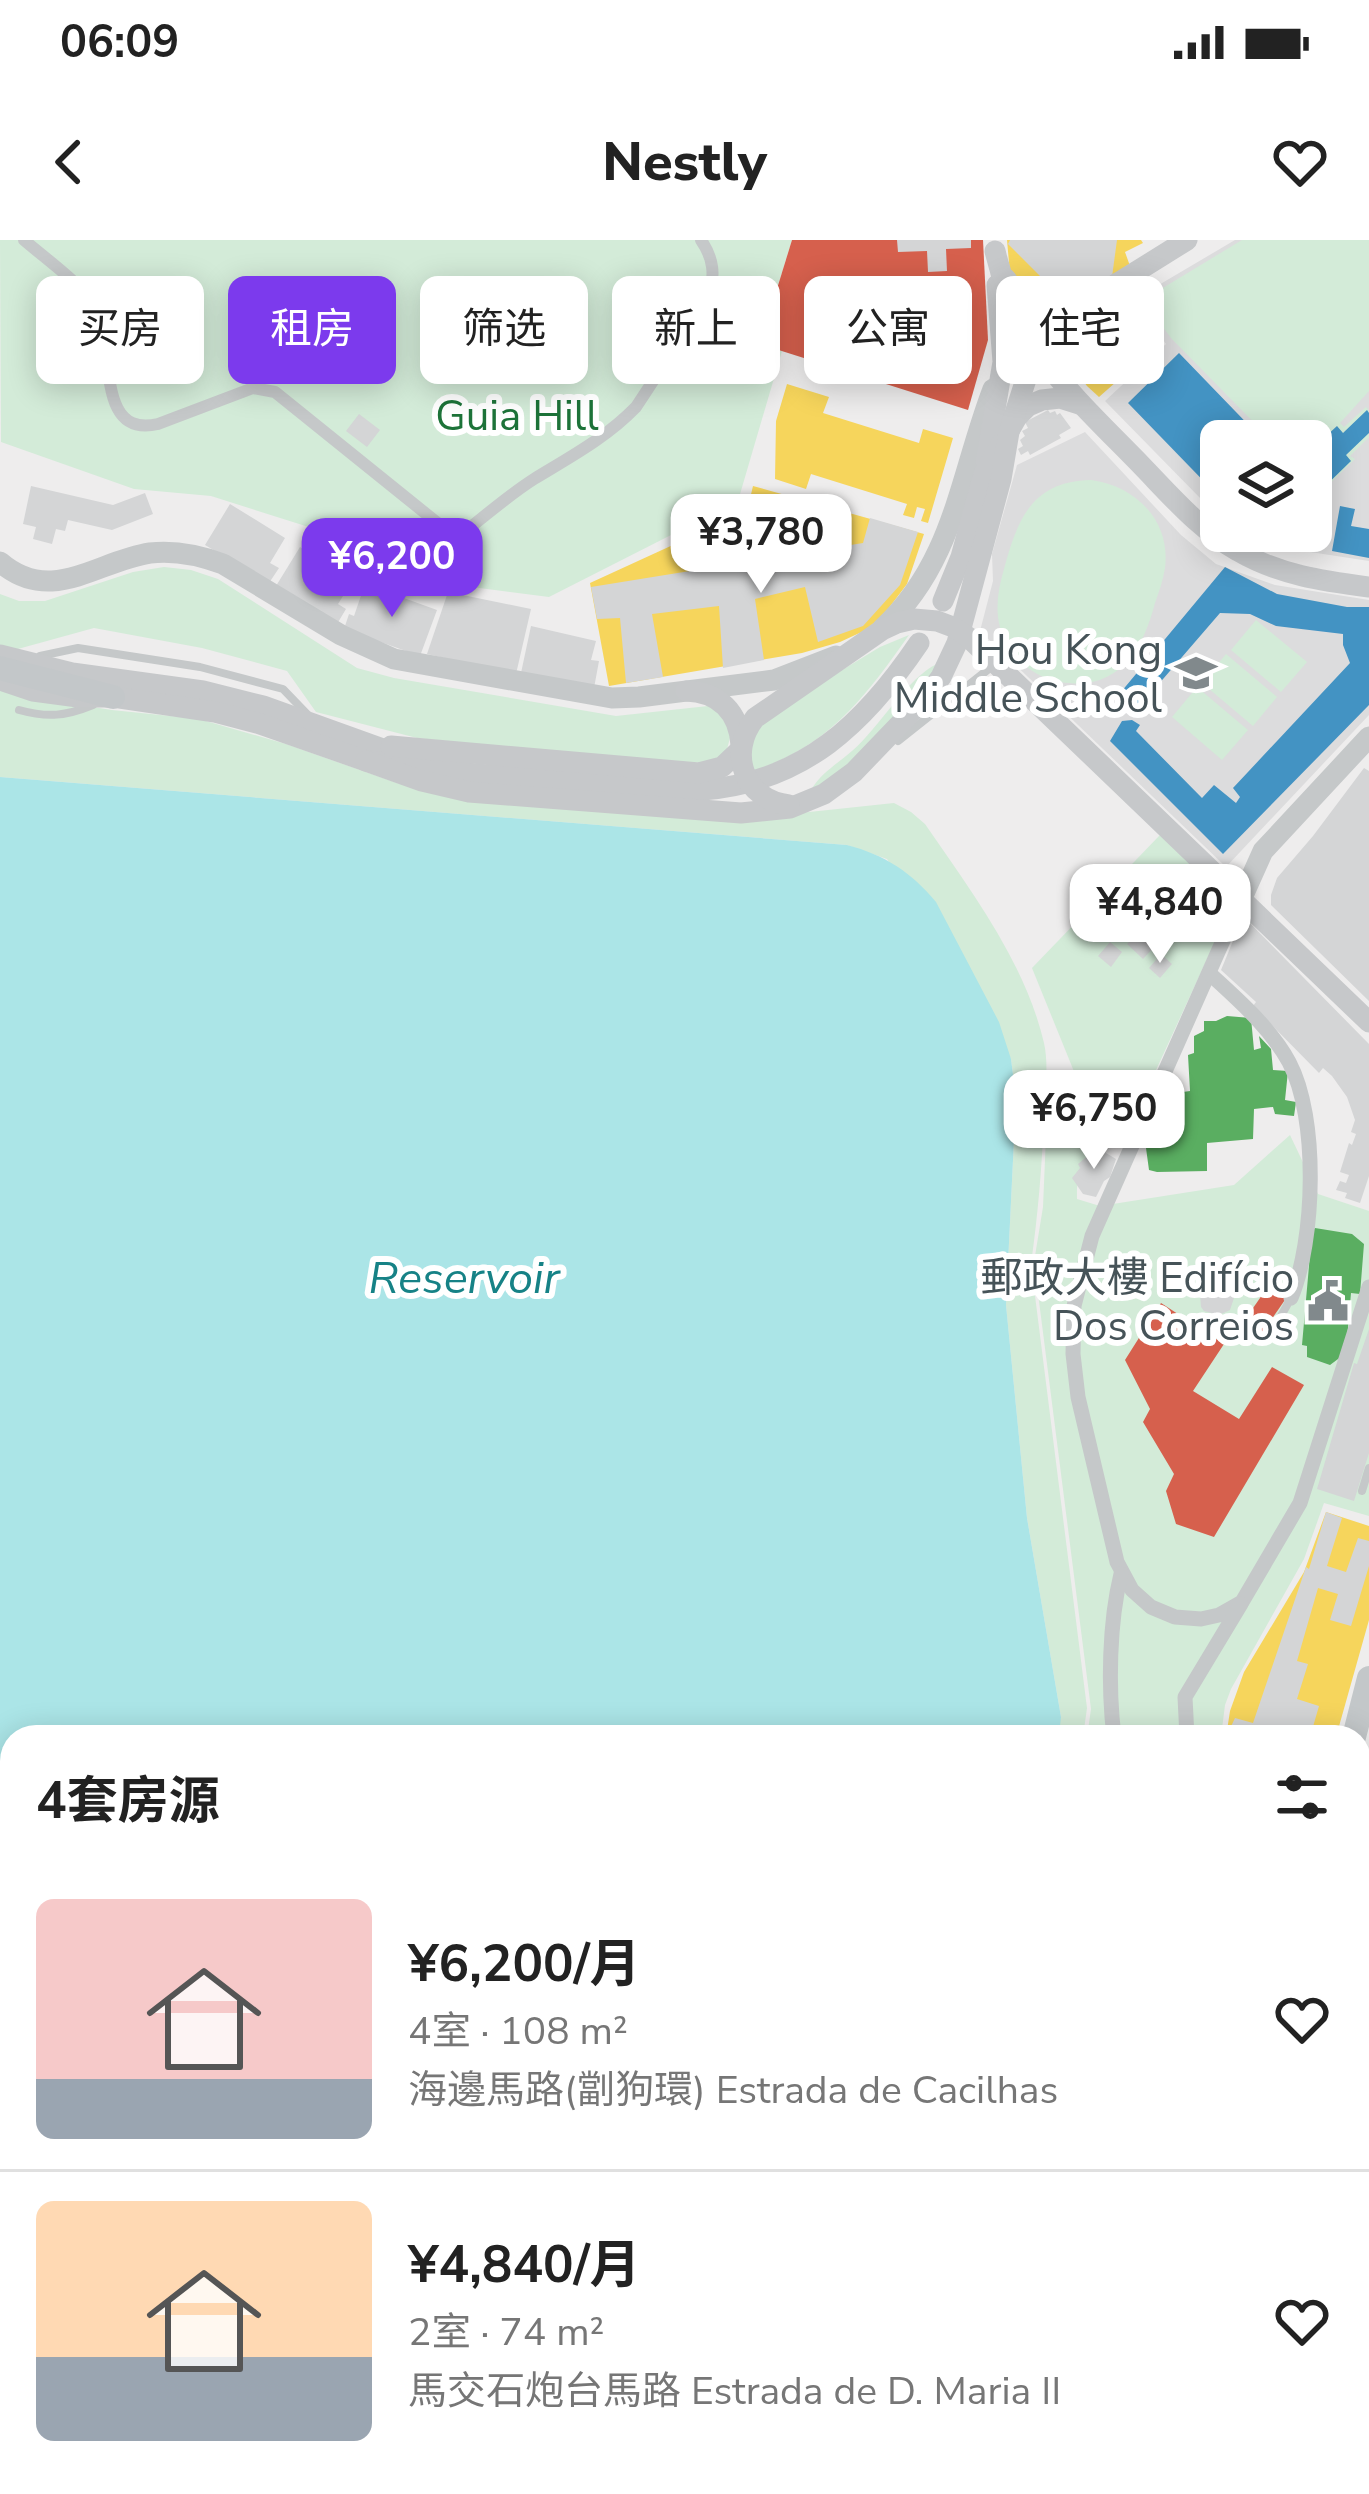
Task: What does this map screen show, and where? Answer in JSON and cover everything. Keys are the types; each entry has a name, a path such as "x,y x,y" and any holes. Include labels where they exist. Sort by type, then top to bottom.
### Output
{"main road":[{"path":"1126,276 1160,248 1187,240"},
{"path":"994,246 1005,276"},
{"path":"994,246 1002,276"},
{"path":"994,246 996,276"},
{"path":"943,601 962,557 984,474 999,384"},
{"path":"7,661 203,691 263,706 318,725 422,781 453,788 741,813 766,813 802,804 845,780 941,677 958,637 1024,384"},
{"path":"1064,384 1178,503 1221,541 1291,574 1369,587"},
{"path":"984,474 1019,414 1042,400 1068,400 1089,412"},
{"path":"369,753 699,773 722,767 741,747 758,715 897,622 937,621 995,664 1369,1022"},
{"path":"7,661 52,682 113,697 215,712 425,765 475,774 684,790 741,785 777,775 826,747 855,722 919,643"},
{"path":"0,680 78,698 113,697"},
{"path":"686,692 708,694 723,703 736,721 742,769 754,790 778,804 802,804"},
{"path":"1357,1725 1369,1678"}],"street":[{"path":"25,240 92,301 100,316 113,403 126,421 147,427 264,388 275,392 440,525 462,529 580,453 636,407 710,296 712,260 701,240"},
{"path":"0,562 18,575 57,581 144,554 184,553 223,564 358,645 414,664 611,698 782,678 869,640 914,594 951,525 996,380"},
{"path":"1242,1602 1207,1618 1175,1617 1146,1604 1121,1574 1078,1397 1074,1306 1092,1236 1259,858 1369,737"},
{"path":"1209,973 1260,1022 1287,1059 1303,1096 1309,1224 1291,1298"},
{"path":"1186,1725 1187,1691 1300,1503 1369,1287"},
{"path":"1112,1725 1110,1705 1121,1574"}],"lane":[{"path":"898,741 995,664"},
{"path":"20,710 69,715 113,697"},
{"path":"1268,1339 1291,1298"},
{"path":"1362,1491 1369,1468"}],"shaded area":[{"path":"1235,240 1369,240 1369,561 1310,552 1332,552 1332,420 1200,420 1200,498 1105,401 1123,384 1164,384 1164,282"},
{"name":"Hou Kong Middle School","path":"1085,432 1181,535 1216,564 1275,585 1369,600 1369,715 1226,867 980,631 993,581 992,554 1017,465"}],"green space":[{"name":"Guia Hill","path":"0,240 792,240 780,279 612,276 612,384 772,384 738,501 549,597 449,584 315,529 211,496 134,489 1,442"},
{"path":"1242,240 1369,240 1369,391 1340,423 1344,427 1366,407 1369,411 1369,437 1350,456 1355,459 1332,481 1332,420 1251,420 1164,328 1164,287"},
{"path":"1091,480 1122,490 1147,509 1162,535 1165,568 1143,637 1125,664 1098,680 1061,682 1032,671 1009,648 998,619 999,589 1009,551 1030,506 1054,487"},
{"path":"164,567 218,579 357,668 394,678 616,716 708,706 724,716 731,734 726,753 719,760 675,765 417,738 316,712 287,671 202,648 94,628 7,652 0,648 0,594 19,601 45,601 133,572"},
{"path":"1256,620 1307,662 1281,692 1231,650"},
{"path":"909,635 842,718 801,749 750,772 746,744 760,720 880,647"},
{"path":"1226,654 1277,697 1253,726 1202,683"},
{"path":"937,664 935,675 846,768 811,790 915,680"},
{"path":"1197,687 1248,730 1222,760 1172,717"},
{"path":"0,688 28,697 199,719 400,784 742,819 894,803 925,824 1010,956 1035,1013 1045,1052 1041,1172 1031,1264 1087,1708 1085,1725 1058,1725 1061,1717 1027,1518 1006,1305 1016,1098 1011,1059 887,859 847,845 0,777"},
{"path":"1160,835 1232,905 1133,1120 1086,1101 1032,968"},
{"path":"1047,1112 1120,1130 1086,1158 1077,1199 1100,1206 1234,1185 1290,1135 1318,1194 1369,1211 1369,1516 1324,1503 1304,1559 1231,1689 1222,1725 1089,1725 1091,1709 1034,1262 1043,1207"}],"water":[{"name":"Reservoir","path":"0,777 847,845 896,866 936,902 999,1022 1011,1059 1016,1098 1006,1305 1027,1518 1060,1725 0,1725"}],"building: 住宅":[{"path":"824,240 857,240 852,256 872,263 875,253 904,262 900,276 813,276"},
{"path":"1007,240 1143,243 1125,252 1130,266 1114,276 1010,274"},
{"path":"804,306 804,354 790,349"},
{"path":"787,384 829,397 823,413 919,443 923,429 953,438 928,523 921,521 925,509 917,507 914,518 903,515 907,504 811,474 806,489 775,479 776,421"},
{"path":"1086,384 1114,384 1099,397"},
{"path":"753,486 924,534 907,584 866,630 840,642 802,653 609,686 590,583 747,511"},
{"path":"1326,1512 1369,1526 1369,1620 1339,1725 1228,1725 1244,1672 1304,1572"}],"building: 商业":[{"path":"792,240 983,240 988,340 968,410 886,384 972,384 972,276 804,276 804,358 780,350 780,279"},
{"path":"1269,1285 1287,1297 1260,1336 1242,1324"},
{"path":"1161,1303 1224,1344 1193,1391 1239,1419 1272,1367 1304,1385 1214,1537 1176,1524 1166,1491 1174,1474 1143,1422 1150,1409 1125,1360"}],"building: 学校":[{"path":"1179,353 1244,420 1200,420 1200,477 1128,403 1147,384 1164,384 1164,368"},
{"path":"1367,410 1369,433 1346,455 1351,461 1332,480 1332,431 1337,426 1343,433"},
{"path":"1340,506 1355,509 1351,526 1369,529 1369,558 1332,551"},
{"path":"1225,567 1277,594 1369,607 1369,705 1223,854 1110,741 1122,721 1140,725 1136,731 1202,798 1214,785 1236,803 1240,797 1233,788 1350,663 1343,634 1276,626 1250,614 1220,613 1138,708 1116,698"}],"building: 公共":[{"path":"1251,1018 1254,1050 1261,1048 1259,1036 1271,1049 1273,1070 1288,1071 1285,1100 1296,1102 1294,1116 1275,1114 1273,1107 1254,1109 1253,1139 1207,1143 1207,1171 1149,1170 1146,1148 1153,1133 1169,1132 1169,1094 1190,1091 1188,1055 1194,1053 1194,1036 1204,1031 1204,1021"},
{"name":"郵政大樓 Edifício Dos Correios","path":"1315,1228 1352,1234 1364,1244 1360,1294 1351,1293 1347,1339 1342,1356 1330,1365 1307,1357 1307,1346 1302,1345"}],"building: 其他":[{"path":"897,240 971,240 971,248 946,249 947,271 928,272 927,251 898,252"},
{"path":"1010,240 1117,240 1112,276 1040,276 1008,244"},
{"path":"1048,410 1060,413 1071,428 1030,455 1028,451 1021,455 1022,431 1028,428 1025,422"},
{"path":"359,414 380,430 367,447 346,431"},
{"path":"31,486 113,505 145,493 153,514 112,530 68,520 65,531 56,529 52,544 33,539 36,527 23,524"},
{"path":"230,504 285,538 270,563 279,568 269,583 205,545"},
{"path":"870,518 918,532 900,585 863,626 818,642 805,587 755,599 764,660 723,668 719,606 652,614 663,677 626,683 620,618 597,619 591,587 863,543"},
{"path":"300,547 353,580 338,604 346,609 337,624 276,586"},
{"path":"365,584 437,610 420,656 344,629"},
{"path":"448,592 531,609 516,674 427,654"},
{"path":"531,626 596,641 591,660 599,661 594,688 521,673"},
{"path":"1364,768 1369,771 1369,1001 1271,905 1277,878"},
{"path":"1242,919 1369,1044 1369,1176 1360,1203 1336,1190 1349,1175 1340,1172 1356,1134 1351,1132 1355,1120 1347,1097 1332,1076 1323,1068 1319,1073 1221,970"},
{"path":"1140,931 1156,945 1143,959 1127,944"},
{"path":"1110,942 1122,952 1111,967 1098,956"},
{"path":"1161,954 1172,964 1160,978 1149,968"},
{"path":"1100,1146 1116,1159 1096,1197 1083,1194 1072,1178 1078,1164"},
{"path":"1236,1265 1239,1283 1230,1310 1219,1315 1204,1311 1198,1268"},
{"path":"1369,1329 1369,1453 1354,1501 1317,1489 1354,1363"},
{"path":"1326,1512 1342,1518 1327,1566 1346,1572 1358,1538 1369,1541 1369,1566 1351,1626 1330,1620 1338,1594 1318,1588 1297,1661 1308,1664 1297,1699 1319,1706 1313,1725 1232,1725 1235,1718 1253,1723 1306,1567 1309,1569"}],"place":[{"name":"Hou Kong Middle School","path":"1196,673"},
{"name":"郵政大樓 Edifício Dos Correios","path":"1328,1301"}]}
